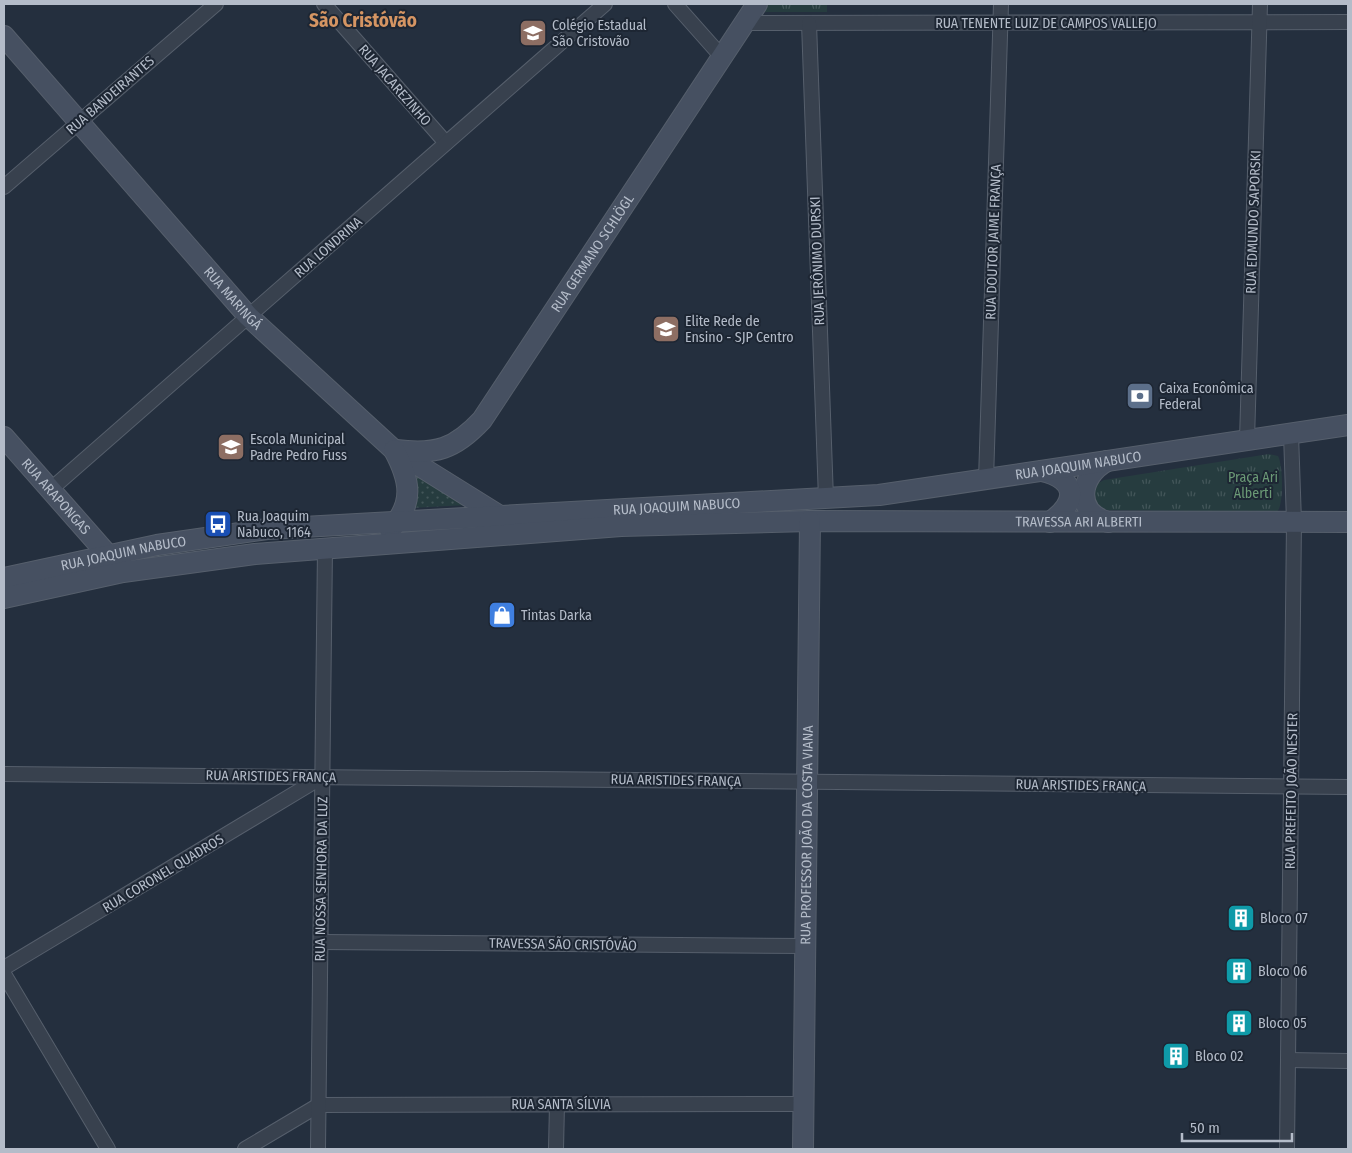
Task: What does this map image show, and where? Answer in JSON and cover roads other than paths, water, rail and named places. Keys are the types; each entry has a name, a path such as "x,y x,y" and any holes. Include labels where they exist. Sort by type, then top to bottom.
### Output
{"main road":[{"name":"RUA GERMANO SCHLÖGL","path":"394,450 424,452 444,449 469,434 482,420 757,4"},
{"name":"RUA MARINGÁ","path":"4,36 248,316 394,450 500,516"},
{"name":"RUA JOAQUIM NABUCO","path":"4,578 107,555 202,537 267,528 879,495 1348,425"},
{"name":"RUA ARAPONGAS","path":"4,437 123,572"},
{"path":"368,545 385,536 398,521 408,498 408,488 403,467 394,450"},
{"path":"1106,462 1096,467 1088,476 1084,487 1084,499 1089,510 1097,519 1108,522"},
{"path":"1042,471 1056,474 1065,483 1070,492 1070,504 1063,513 1050,522"},
{"name":"RUA JOAQUIM NABUCO","path":"4,598 123,572 188,562 325,548 621,526 810,521"},
{"name":"TRAVESSA ARI ALBERTI","path":"810,521 1348,522"},
{"name":"RUA PROFESSOR JOÃO DA COSTA VIANA","path":"803,1149 810,521"}],"street":[{"name":"RUA BANDEIRANTES","path":"4,187 216,4"},
{"name":"RUA JACAREZINHO","path":"324,4 446,143"},
{"name":"RUA LONDRINA","path":"50,490 605,4"},
{"path":"676,4 722,57"},
{"name":"RUA DOUTOR JAIME FRANÇA","path":"986,480 1001,4"},
{"name":"RUA EDMUNDO SAPORSKI","path":"1247,440 1260,4"},
{"name":"RUA TENENTE LUIZ DE CAMPOS VALLEJO","path":"745,23 1348,22"},
{"name":"RUA JERÔNIMO DURSKI","path":"809,23 826,499"},
{"name":"RUA PREFEITO JOÃO NESTER","path":"1287,1149 1294,522 1291,434"},
{"name":"RUA NOSSA SENHORA DA LUZ","path":"318,1149 325,548"},
{"name":"RUA ARISTIDES FRANÇA","path":"4,774 1348,787"},
{"name":"RUA CORONEL QUADROS","path":"4,968 323,777"},
{"name":"TRAVESSA SÃO CRISTÓVÃO","path":"321,942 805,946"},
{"path":"4,974 108,1149"},
{"path":"1288,1060 1348,1061"},
{"path":"556,1149 557,1104"},
{"name":"RUA SANTA SÍLVIA","path":"319,1105 803,1104"},
{"path":"245,1149 319,1105"}],"place":[{"name":"Colégio Estadual São Cristovão","path":"533,33"},
{"name":"Elite Rede de Ensino - SJP Centro","path":"666,329"},
{"name":"Caixa Econômica Federal","path":"1140,396"},
{"name":"Escola Municipal Padre Pedro Fuss","path":"231,447"},
{"name":"Rua Joaquim Nabuco, 1164","path":"218,524"},
{"name":"Tintas Darka","path":"502,615"},
{"name":"Bloco 07","path":"1241,918"},
{"name":"Bloco 06","path":"1239,971"},
{"name":"Bloco 05","path":"1239,1023"},
{"name":"Bloco 02","path":"1176,1056"}],"district":[{"name":"São Cristóvão","path":"363,20"}],"park label":[{"name":"Praça Ari Alberti","path":"1253,486"}]}
